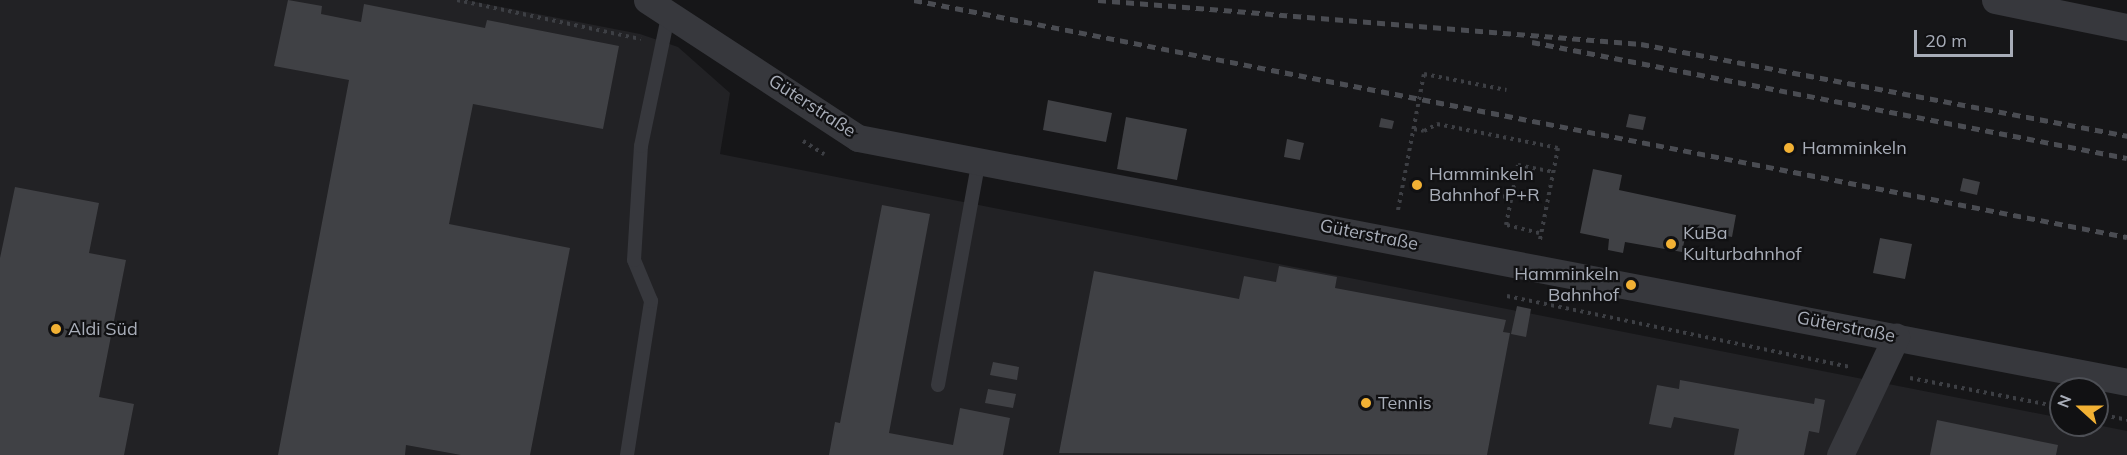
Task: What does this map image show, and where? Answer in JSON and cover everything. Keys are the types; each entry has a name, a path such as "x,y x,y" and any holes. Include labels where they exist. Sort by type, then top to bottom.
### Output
{"street":[{"path":"1995,0 2040,5 2127,27"},
{"name":"Güterstraße","path":"658,6 858,138 1299,217 1392,240 1488,253 1540,268 2127,382"},
{"path":"1840,455 1896,337"}],"lane":[{"path":"627,455 651,301 634,260 641,146 658,6"},
{"path":"938,385 979,160"}],"path":[{"path":"1392,240 1424,74 1506,90"},
{"path":"1414,129 1424,131 1437,124 1558,148 1539,232 1540,268"},
{"path":"1539,232 1506,225 1518,165 1553,172"},
{"path":"1488,197 1512,196"},
{"path":"1533,303 2049,405"},
{"path":"2109,416 2127,420"}],"shaded area":[{"path":"0,0 465,0 640,34 678,47 730,93 720,154 2049,416 2049,437 2109,437 2109,427 2127,431 2127,455 0,455"}],"building":[{"path":"288,0 322,6 321,14 361,22 364,4 485,28 487,20 619,46 603,129 473,104 449,224 570,248 530,455 461,455 406,445 405,455 278,455 349,80 274,66"},
{"path":"1048,100 1112,113 1106,142 1043,130"},
{"path":"1629,114 1646,117 1643,130 1626,127"},
{"path":"1126,117 1187,129 1177,180 1117,169"},
{"path":"1381,118 1394,121 1392,129 1379,127"},
{"path":"1287,139 1304,143 1300,160 1284,157"},
{"path":"1593,169 1622,175 1619,190 1736,215 1732,237 1687,228 1682,252 1625,242 1623,253 1608,250 1609,239 1580,233"},
{"path":"1963,178 1980,182 1977,195 1960,191"},
{"name":"Aldi Süd","path":"15,187 99,203 89,253 126,260 99,397 134,404 124,455 0,455 0,258"},
{"path":"882,205 930,214 889,433 953,445 960,408 1010,418 1003,455 829,455 835,422 840,423"},
{"path":"1880,238 1912,244 1905,279 1873,273"},
{"path":"1279,266 1337,277 1335,288 1506,320 1503,332 1510,333 1487,455 1059,453 1094,271 1239,299 1244,276 1276,282"},
{"path":"1517,306 1531,309 1526,337 1511,334"},
{"path":"993,362 1019,367 1017,380 990,375"},
{"path":"1680,380 1814,404 1815,398 1825,400 1819,433 1809,431 1804,455 1734,455 1739,429 1674,417 1671,428 1649,424 1657,385 1679,389"},
{"path":"988,389 1016,394 1013,408 985,403"},
{"path":"1937,420 2058,445 2056,455 1930,455"}],"railway":[{"path":"914,0 2127,237"},
{"path":"1098,0 1641,44 2127,136"},
{"path":"1532,42 2127,158"}],"place":[{"name":"Hamminkeln","path":"1789,148"},
{"name":"Hamminkeln Bahnhof P+R","path":"1417,185"},
{"name":"KuBa Kulturbahnhof","path":"1671,244"},
{"name":"Hamminkeln Bahnhof","path":"1631,285"},
{"name":"Aldi Süd","path":"56,329"},
{"name":"Tennis","path":"1366,403"}]}
